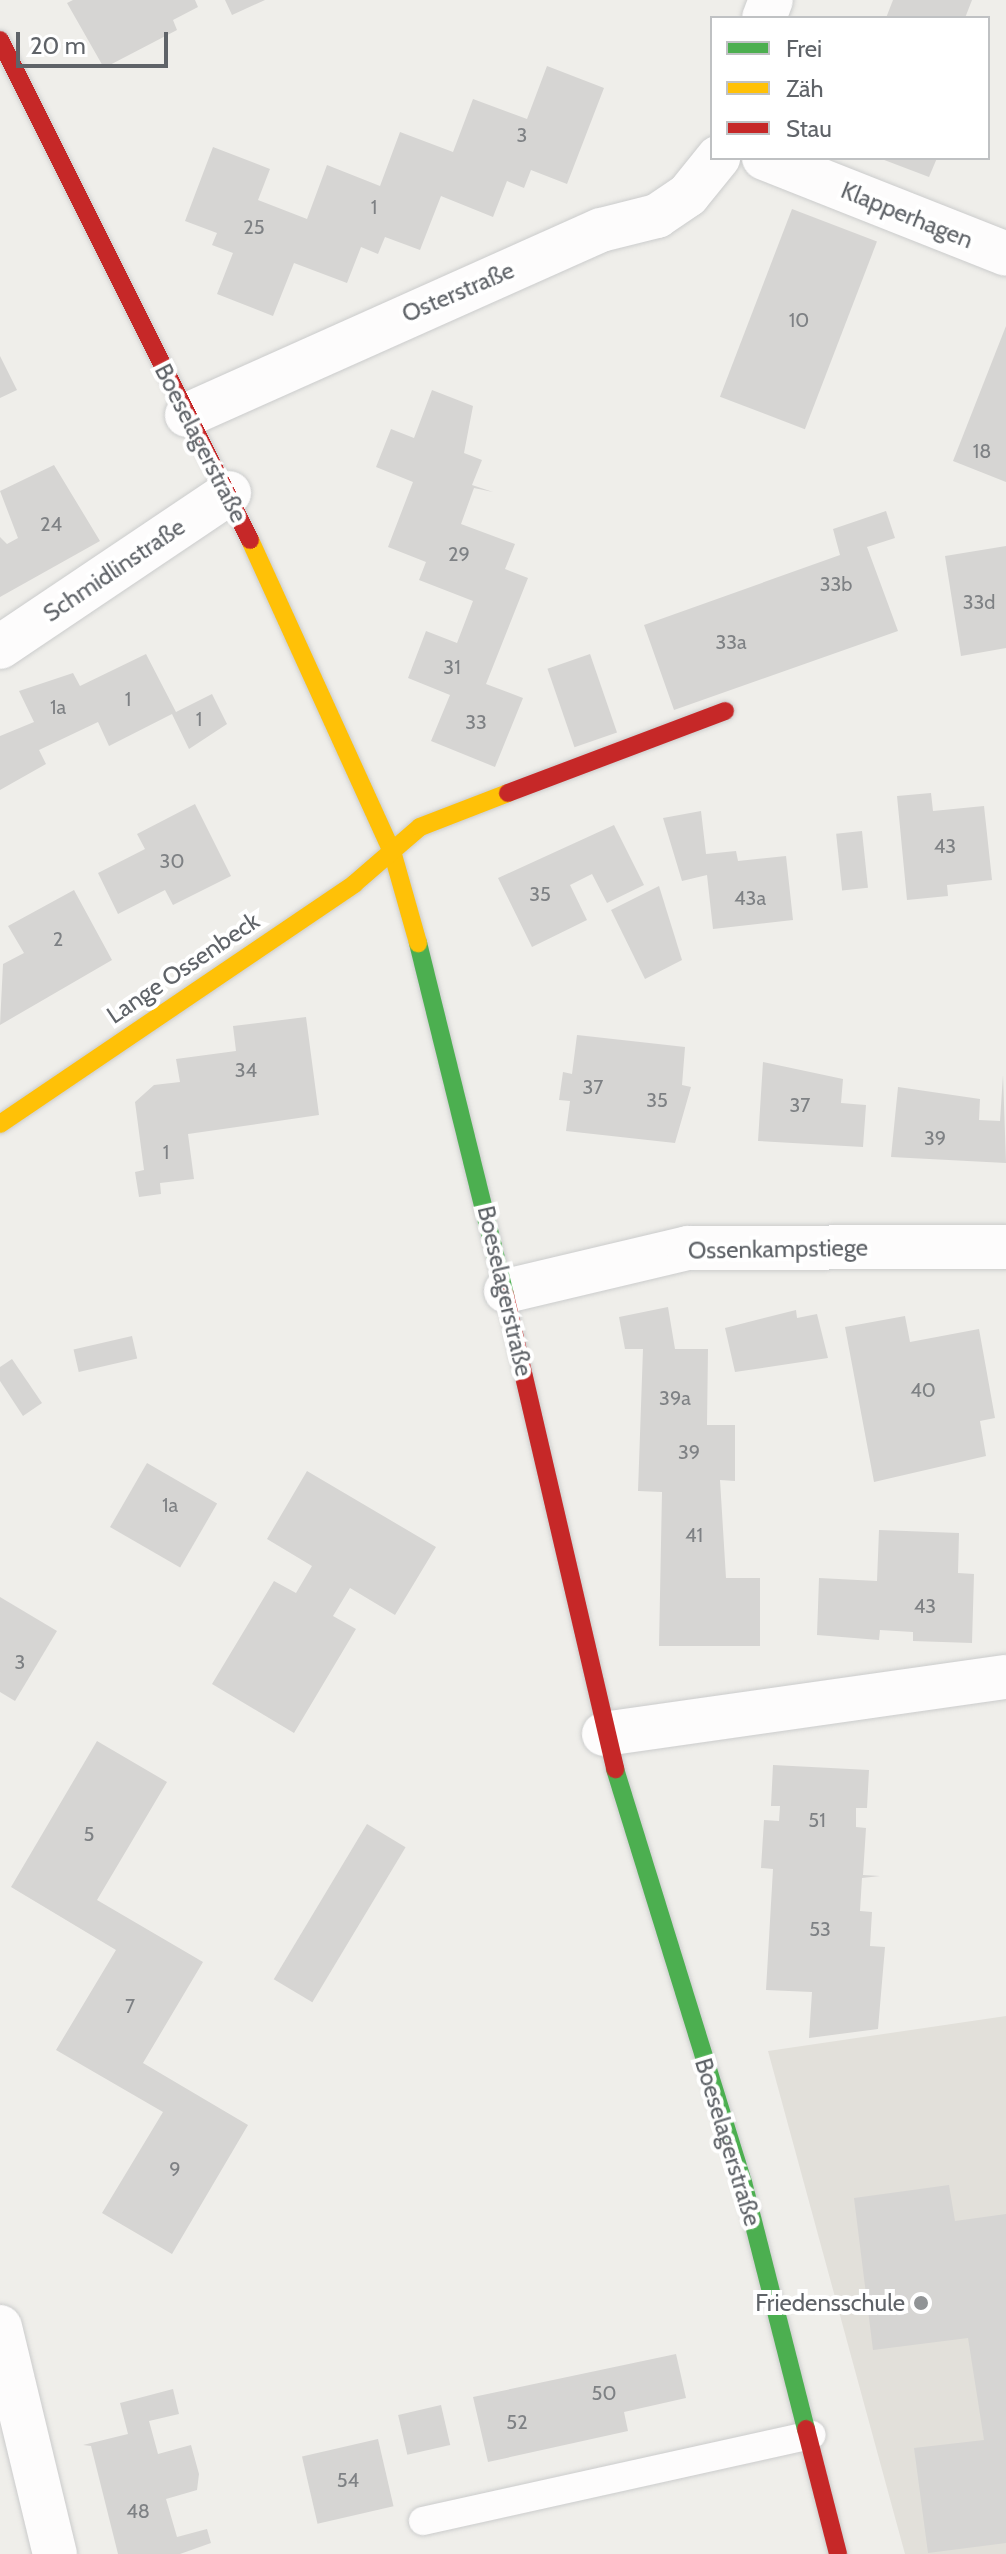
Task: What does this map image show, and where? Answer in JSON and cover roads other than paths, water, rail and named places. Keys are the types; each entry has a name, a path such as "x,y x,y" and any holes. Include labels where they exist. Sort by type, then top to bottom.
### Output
{"street":[{"name":"Boeselagerstraße","path":"0,40 229,493 392,851 506,1291 604,1734 812,2435 838,2554"},
{"name":"Osterstraße","path":"187,415 586,236 657,216 688,195 716,160"},
{"name":"Klapperhagen","path":"769,160 1006,254"},
{"name":"Schmidlinstraße","path":"0,647 229,493"},
{"path":"392,851 420,827 725,711"},
{"name":"Lange Ossenbeck","path":"0,1124 392,851"},
{"name":"Ossenkampstiege","path":"506,1291 688,1248 1006,1247"},
{"path":"604,1734 1006,1677"},
{"path":"0,2327 55,2554"}],"lane":[{"path":"423,2521 812,2435"}],"place":[{"name":"Friedensschule","path":"921,2303"}]}
